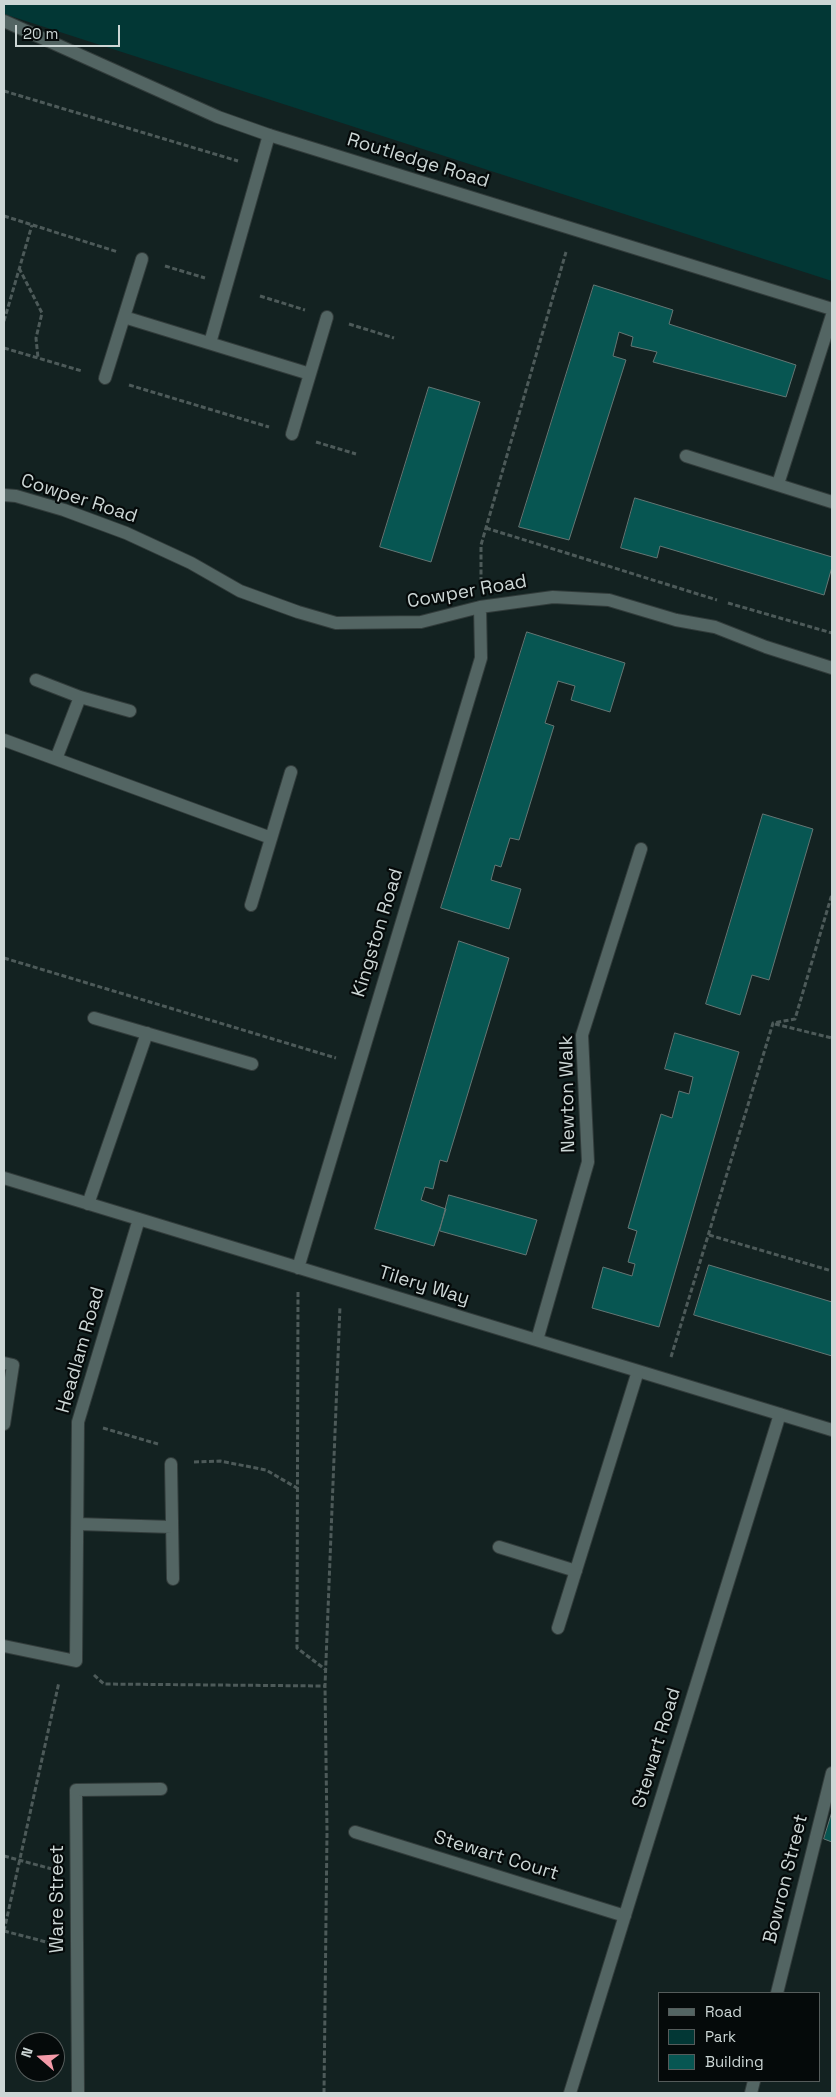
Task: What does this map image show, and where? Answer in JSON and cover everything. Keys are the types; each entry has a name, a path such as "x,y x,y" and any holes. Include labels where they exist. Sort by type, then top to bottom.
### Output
{"street":[{"name":"Routledge Road","path":"4,22 218,117 270,135 832,309"},
{"path":"210,343 270,135"},
{"path":"105,378 142,260"},
{"path":"778,484 832,314"},
{"path":"124,317 310,374"},
{"path":"292,434 328,317"},
{"path":"686,456 832,502"},
{"name":"Cowper Road","path":"4,495 16,496 64,510 126,533 191,563 240,591 298,612 336,623 421,622 480,607 553,597 609,600 676,620 715,627 766,647 832,668"},
{"name":"Kingston Road","path":"298,1268 480,658 480,607"},
{"path":"36,680 80,697 130,711"},
{"path":"56,759 80,697"},
{"path":"4,740 271,838"},
{"path":"251,905 291,772"},
{"name":"Newton Walk","path":"537,1340 588,1162 582,1034 641,849"},
{"path":"94,1018 252,1064"},
{"path":"88,1204 146,1034"},
{"name":"Tilery Way","path":"4,1178 832,1430"},
{"name":"Headlam Road","path":"70,1660 78,1524 78,1422 139,1219"},
{"path":"4,1363 13,1365 4,1424"},
{"path":"558,1628 638,1371"},
{"name":"Stewart Road","path":"570,2093 780,1414"},
{"path":"171,1464 173,1579"},
{"path":"78,1524 172,1527"},
{"path":"499,1547 576,1571"},
{"path":"4,1646 70,1660"},
{"name":"Bowron Street","path":"777,1992 832,1773"},
{"name":"Ware Street","path":"78,2093 76,1790 161,1790"},
{"name":"Stewart Court","path":"355,1832 625,1916"}],"path":[{"path":"4,91 241,162"},
{"path":"4,216 142,260 209,279"},
{"path":"4,321 32,224"},
{"path":"480,607 481,545 572,229"},
{"path":"20,268 42,313 36,338 38,358"},
{"path":"4,348 356,454"},
{"path":"486,528 693,593 832,633"},
{"path":"773,1023 795,1019 832,894"},
{"path":"4,958 358,1065"},
{"path":"773,1023 832,1038"},
{"path":"664,1379 773,1023"},
{"path":"709,1235 832,1271"},
{"path":"298,1268 298,1648 326,1670"},
{"path":"324,2093 327,1842 325,1686 341,1280"},
{"path":"77,1950 4,1930 70,1660 104,1684 325,1686"},
{"path":"4,1856 77,1876"}],"green space":[{"path":"4,4 832,4 832,281 4,14"}],"building":[{"path":"594,285 673,310 669,324 796,365 786,397 653,362 657,352 631,346 633,337 619,332 613,356 626,360 569,540 519,527"},
{"path":"429,387 480,402 431,562 380,547"},
{"path":"635,498 832,557 832,567 824,595 660,546 657,558 621,548"},
{"path":"527,632 625,663 610,712 571,700 575,686 558,681 545,723 554,726 519,840 510,838 501,867 495,865 491,880 521,889 509,929 441,908"},
{"path":"763,814 813,829 769,980 752,975 740,1015 706,1004"},
{"path":"459,941 509,958 447,1162 440,1160 433,1189 425,1187 421,1200 446,1209 434,1246 375,1229"},
{"path":"675,1033 739,1052 659,1327 592,1308 603,1267 632,1276 635,1264 628,1262 637,1231 628,1228 661,1114 672,1118 679,1091 689,1094 693,1077 665,1069"},
{"path":"449,1195 537,1220 526,1255 440,1231"},
{"path":"709,1265 832,1302 832,1356 694,1315"},
{"path":"832,1812 832,1842 824,1839"}]}
